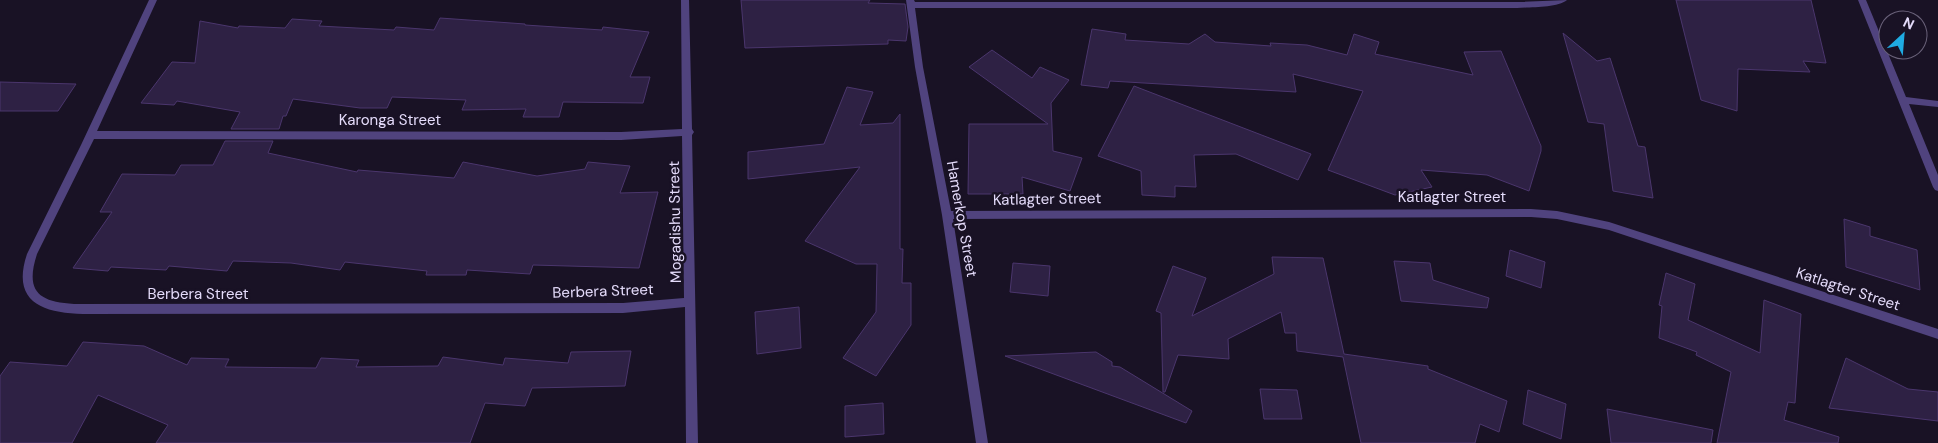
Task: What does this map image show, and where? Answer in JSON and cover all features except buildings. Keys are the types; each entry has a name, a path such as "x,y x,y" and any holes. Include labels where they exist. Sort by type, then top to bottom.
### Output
{"street":[{"name":"Berbera Street","path":"153,0 91,135 33,251 27,278 30,291 46,305 59,309 623,308 691,302"},
{"name":"Mogadishu Street","path":"685,0 689,132 692,443"},
{"path":"911,2 1517,5 1542,4 1563,0"},
{"path":"1862,0 1938,188"},
{"name":"Hamerkop Street","path":"911,2 919,68 947,215 982,443"},
{"path":"1903,100 1938,104"},
{"name":"Karonga Street","path":"91,135 621,136 689,132"},
{"name":"Katlagter Street","path":"947,215 1373,212 1557,215 1609,226 1938,334"}]}
